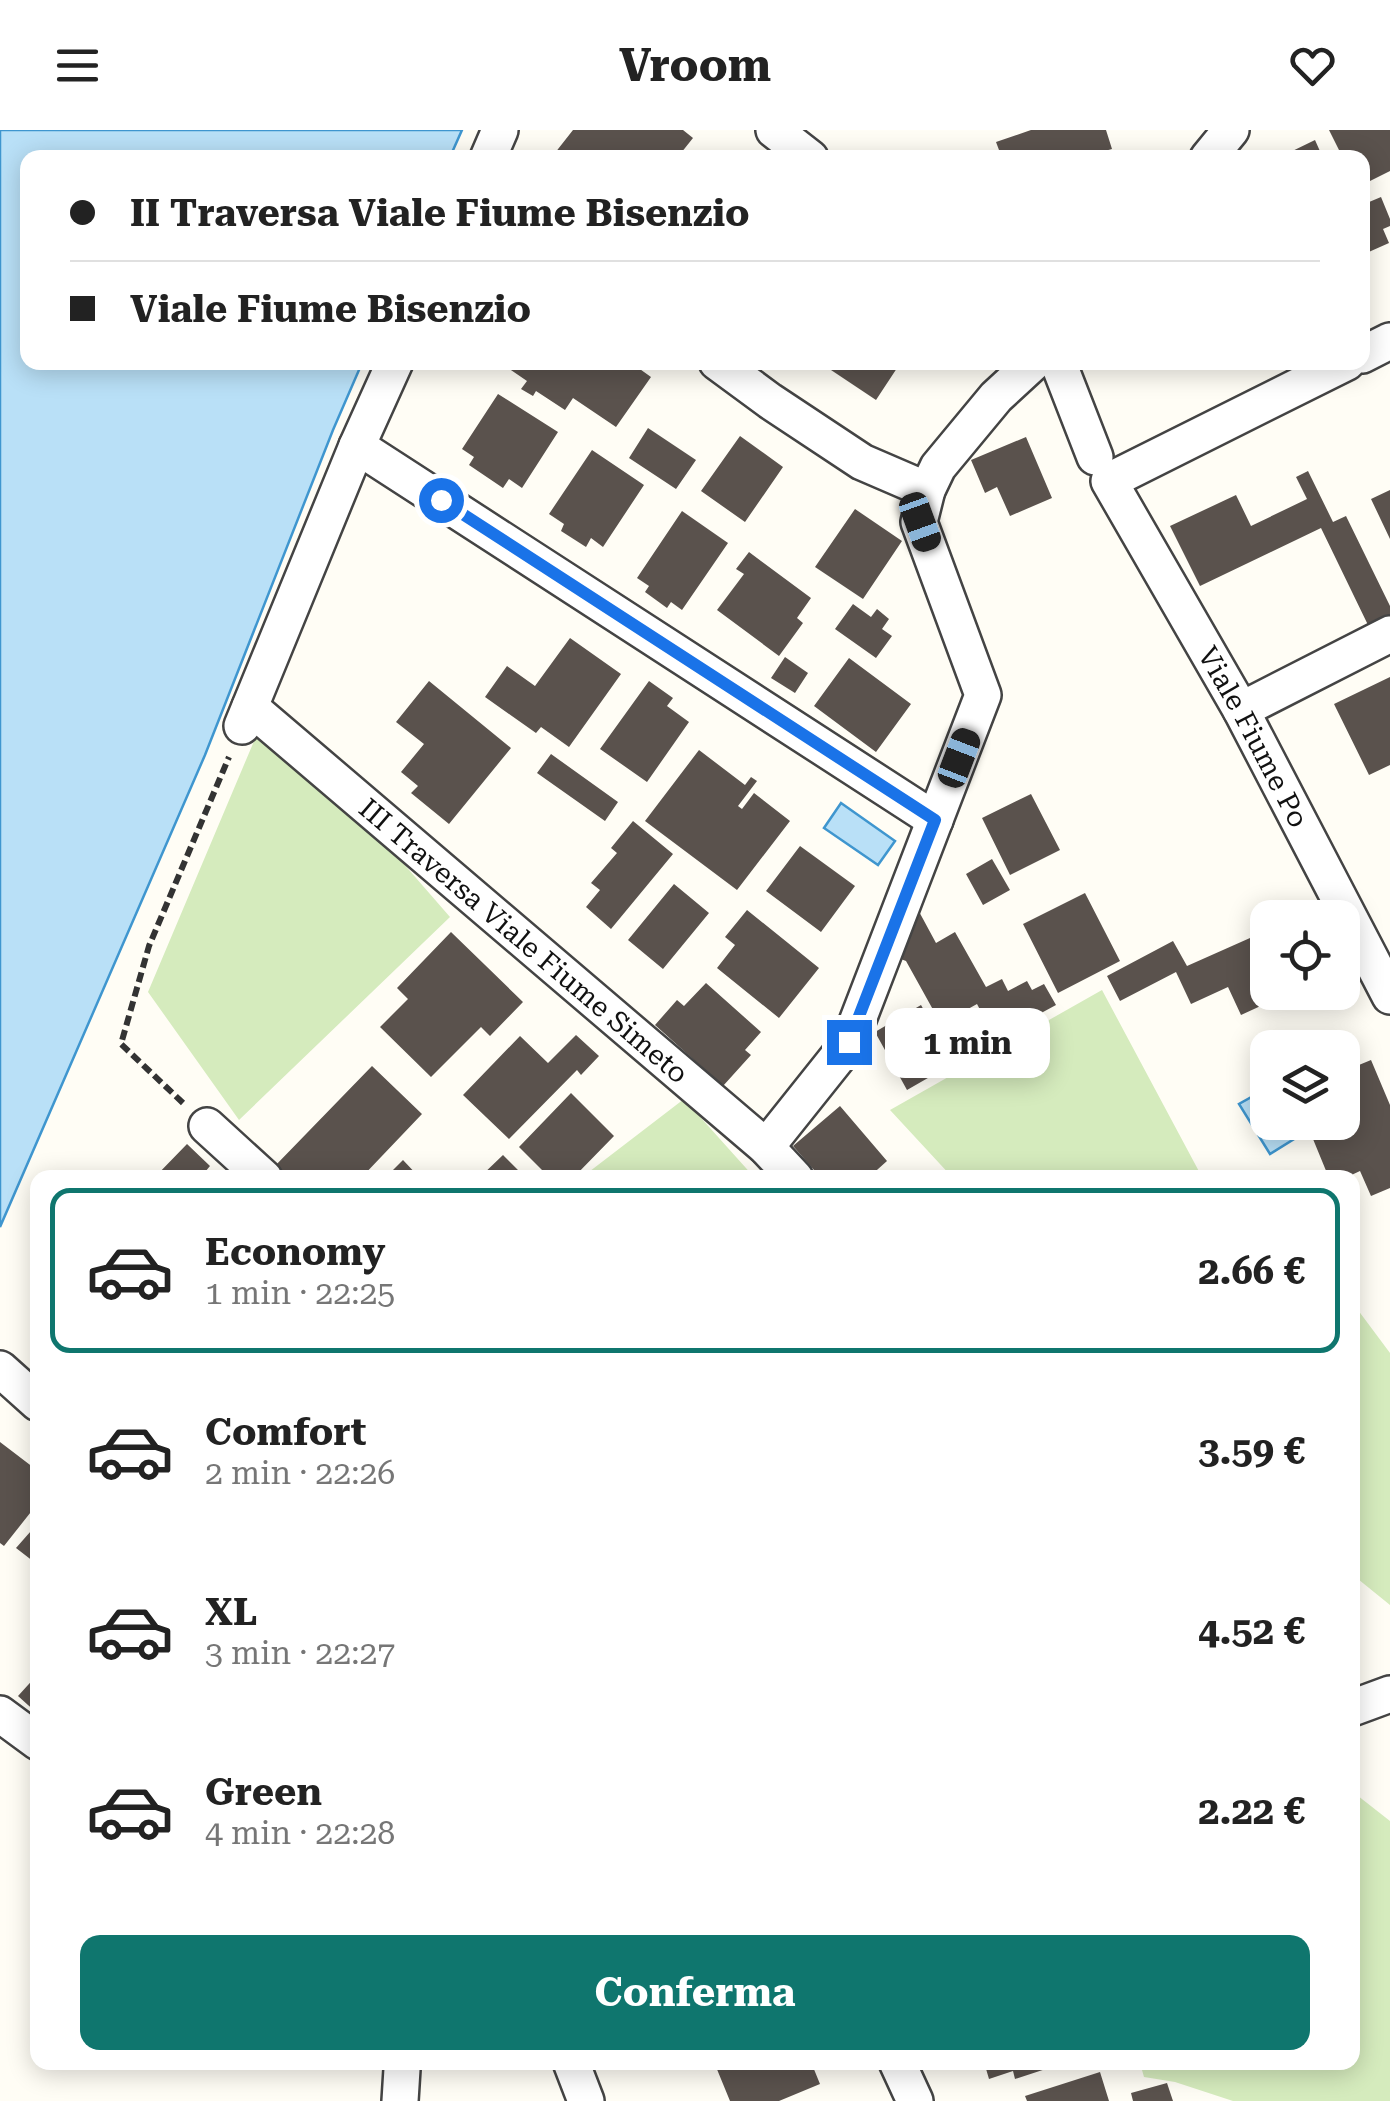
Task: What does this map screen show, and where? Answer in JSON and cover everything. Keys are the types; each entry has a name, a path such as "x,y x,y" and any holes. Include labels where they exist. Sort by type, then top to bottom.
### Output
{"street":[{"path":"774,130 800,150"},
{"path":"1215,150 1231,130"},
{"path":"246,718 391,370"},
{"path":"728,370 862,462 927,490"},
{"path":"766,1148 849,1042 983,695 920,522 927,490 938,468 996,397 1025,370"},
{"name":"Viale Fiume Po","path":"1061,370 1102,469 1241,710 1390,996"},
{"path":"1102,469 1329,370"},
{"path":"358,446 935,820"},
{"path":"1241,710 1390,634"},
{"name":"III Traversa Viale Fiume Simeto","path":"246,718 766,1148 787,1170"},
{"path":"207,1126 255,1170"},
{"path":"0,1370 30,1397"},
{"path":"1360,1705 1390,1694"},
{"path":"0,1714 30,1736"},
{"path":"574,2070 586,2101"},
{"path":"901,2070 915,2101"}],"path":[{"path":"207,1126 121,1044 149,946 246,718"}],"green space":[{"path":"268,708 450,917 239,1120 148,992"},
{"path":"1102,990 1198,1170 946,1170 890,1110"},
{"path":"684,1099 748,1170 591,1170"},
{"path":"1360,1313 1390,1353 1390,1605 1360,1581"},
{"path":"1360,1797 1390,1821 1390,2101 1233,2101 1175,2082 1144,2077 1142,2070 1360,2070"}],"water":[{"path":"0,130 462,130 453,150 20,150 20,370 359,370 205,755 0,1227"},
{"path":"841,803 895,841 878,865 824,828"},
{"path":"1250,1098 1250,1122 1239,1104"},
{"path":"1261,1140 1292,1140 1270,1154"}],"building":[{"path":"573,130 683,130 693,138 683,150 557,150"},
{"path":"1031,130 1106,130 1112,149 999,150 996,142"},
{"path":"1329,130 1390,130 1390,171 1370,181 1370,150 1339,150"},
{"path":"1315,140 1319,150 1294,150"},
{"path":"1381,197 1390,226 1383,229 1389,243 1370,251 1370,202"},
{"path":"511,370 641,370 651,377 616,427 573,398 565,410 536,391 533,396 521,389 527,381"},
{"path":"831,370 896,370 876,400"},
{"path":"498,394 558,432 522,488 509,479 503,488 469,465 474,457 462,449"},
{"path":"648,428 696,460 676,489 629,458"},
{"path":"740,436 783,467 745,522 701,491"},
{"path":"1026,437 1052,498 1010,516 997,487 985,493 971,460"},
{"path":"592,450 644,485 603,547 591,538 586,547 561,531 564,524 549,514"},
{"path":"1308,471 1333,522 1346,516 1390,606 1390,614 1368,625 1321,528 1200,586 1170,526 1236,495 1251,526 1307,499 1296,477"},
{"path":"1390,490 1390,539 1371,499"},
{"path":"855,509 902,541 863,599 815,567"},
{"path":"682,511 728,543 682,610 671,602 667,608 645,592 649,586 637,578"},
{"path":"749,552 811,598 797,618 803,623 779,656 717,610 744,574 736,569"},
{"path":"853,604 871,617 877,609 889,619 882,629 892,636 876,658 835,629"},
{"path":"570,638 621,674 569,747 541,727 536,733 485,697 507,666 535,686"},
{"path":"785,657 808,673 795,693 771,678"},
{"path":"849,658 911,704 876,752 814,706"},
{"path":"1390,677 1390,765 1369,775 1334,704"},
{"path":"429,681 511,748 449,824 411,793 418,786 401,772 424,744 396,722"},
{"path":"649,681 673,698 667,706 689,722 647,782 600,749"},
{"path":"699,750 745,785 751,777 757,781 738,806 742,809 754,793 790,821 737,890 645,821"},
{"path":"551,754 618,802 605,821 537,773"},
{"path":"1031,794 1060,850 1010,875 982,818"},
{"path":"633,821 673,854 611,929 586,907 600,890 591,883 617,853 611,848"},
{"path":"800,846 855,886 821,932 766,891"},
{"path":"992,859 1010,890 983,905 966,874"},
{"path":"674,884 709,913 663,969 628,940"},
{"path":"1085,893 1120,961 1058,993 1023,924"},
{"path":"916,906 936,943 955,932 986,987 1002,979 1008,991 1027,981 1032,990 1044,984 1056,1005 995,1038 977,1004 941,1024 906,961 893,956"},
{"path":"747,910 819,968 779,1018 717,968 735,945 725,937"},
{"path":"451,932 523,1002 490,1036 481,1027 431,1077 380,1027 408,999 397,988"},
{"path":"1250,938 1252,1010 1241,1015 1228,987 1191,1004 1176,972 1120,1001 1107,976 1173,941 1187,966"},
{"path":"706,983 761,1032 745,1050 751,1055 723,1086 655,1025 677,1000 684,1006"},
{"path":"921,1005 954,1063 907,1090 875,1032"},
{"path":"576,1035 599,1056 581,1075 577,1070 509,1139 463,1095 520,1036 548,1063"},
{"path":"1371,1060 1390,1105 1390,1188 1371,1196 1360,1170 1326,1170 1313,1140 1360,1140 1360,1065"},
{"path":"372,1066 422,1114 369,1170 273,1168"},
{"path":"571,1093 614,1136 581,1170 542,1170 519,1147"},
{"path":"840,1106 887,1161 877,1170 814,1170 793,1146"},
{"path":"187,1144 210,1166 207,1170 162,1170"},
{"path":"503,1155 518,1170 487,1170"},
{"path":"403,1160 412,1170 393,1170"},
{"path":"0,1442 30,1465 30,1513 4,1546 0,1543"},
{"path":"30,1532 30,1559 16,1548"},
{"path":"30,1683 30,1707 18,1696"},
{"path":"717,2070 814,2070 820,2084 779,2101 730,2101"},
{"path":"986,2070 1043,2070 1015,2079 1013,2071 989,2079"},
{"path":"1100,2072 1109,2101 1027,2101 1025,2096"},
{"path":"1167,2083 1173,2101 1133,2101 1131,2093"}],"route":[{"path":"441,500 935,820 849,1042"}]}
